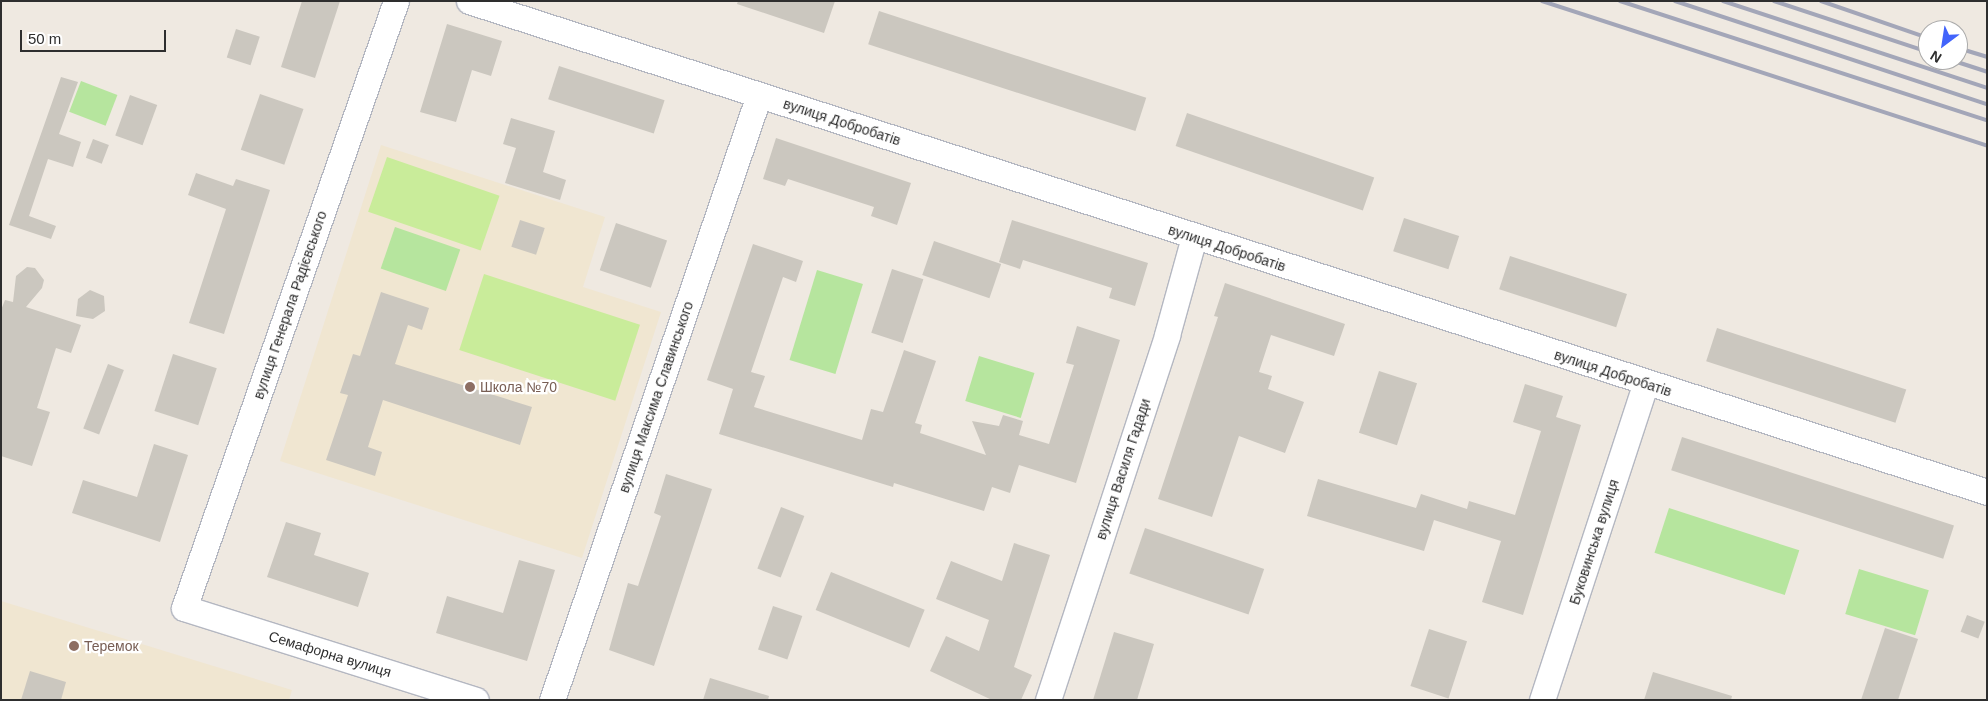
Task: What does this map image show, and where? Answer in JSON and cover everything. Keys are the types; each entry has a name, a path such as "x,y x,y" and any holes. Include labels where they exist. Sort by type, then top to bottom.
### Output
{"street":[{"name":"вулиця Генерала Радієвського","path":"184,608 396,1"},
{"name":"вулиця Добробатів","path":"469,1 1645,384 1987,492"},
{"name":"вулиця Максима Славинського","path":"552,700 759,95"},
{"name":"вулиця Василя Гадади","path":"1048,700 1167,335 1194,237"},
{"name":"Буковинська вулиця","path":"1542,700 1645,384"},
{"name":"Семафорна вулиця","path":"184,608 476,700"}],"shaded area":[{"name":"Школа №70","path":"381,145 605,217 583,287 661,312 582,558 280,461"},
{"name":"Теремок","path":"1,601 292,690 289,700 1,700"}],"green space":[{"path":"81,81 117,95 106,126 69,112"},
{"path":"387,157 500,196 481,251 368,212"},
{"path":"395,227 460,249 446,291 381,269"},
{"path":"817,270 863,284 835,374 790,360"},
{"path":"484,274 640,325 615,401 459,350"},
{"path":"979,356 1034,373 1021,418 965,401"},
{"path":"1669,508 1799,550 1785,595 1654,553"},
{"path":"1859,569 1929,590 1915,635 1845,614"}],"building":[{"path":"302,1 340,1 315,78 281,67"},
{"path":"738,1 835,1 824,33 737,4"},
{"path":"879,11 1146,98 1135,131 868,44"},
{"path":"447,24 502,41 491,76 472,70 456,122 420,112"},
{"path":"236,29 260,37 251,65 227,58"},
{"path":"559,66 665,100 654,134 548,99"},
{"path":"61,77 78,82 59,134 81,142 73,167 48,159 29,216 56,226 51,239 9,225"},
{"path":"260,94 303,109 284,165 241,150"},
{"path":"130,95 157,105 143,145 115,135"},
{"path":"1187,113 1374,177 1363,211 1176,146"},
{"path":"511,118 555,131 543,172 566,180 560,200 505,183 516,148 503,144"},
{"path":"776,138 911,183 897,225 871,216 874,207 788,179 785,186 763,179"},
{"path":"93,139 109,145 102,164 86,158"},
{"path":"196,173 233,186 236,179 270,190 224,334 189,323 226,209 188,195"},
{"path":"1404,218 1459,236 1448,269 1393,251"},
{"path":"520,220 545,228 536,255 511,247"},
{"path":"1012,220 1148,263 1135,306 1109,298 1112,288 1023,260 1020,269 999,262"},
{"path":"616,223 667,241 651,288 600,270"},
{"path":"934,241 1001,264 989,298 922,275"},
{"path":"753,244 803,261 796,282 783,277 751,372 765,376 754,407 862,440 871,409 883,412 904,350 936,361 915,423 922,425 920,433 986,455 972,421 999,426 1003,415 1023,421 1019,435 1049,444 1074,365 1066,363 1077,326 1120,340 1076,483 1019,465 1010,493 992,487 984,511 894,483 893,487 719,434 733,389 707,380"},
{"path":"1510,256 1627,294 1616,327 1499,289"},
{"path":"27,267 35,268 44,280 42,288 26,307 81,325 71,353 56,348 37,408 50,412 32,466 1,456 1,310 5,300 13,302 16,276"},
{"path":"892,269 923,279 903,343 871,333"},
{"path":"1225,283 1345,324 1334,356 1271,335 1259,372 1272,376 1268,389 1304,402 1285,453 1239,436 1212,517 1158,499 1218,317 1214,316"},
{"path":"90,290 104,296 105,311 93,319 76,316 78,299"},
{"path":"381,292 429,308 422,330 408,325 395,364 532,407 520,445 383,400 368,447 382,452 375,476 326,460 348,395 340,393 353,354 360,356"},
{"path":"1717,328 1906,389 1895,423 1706,361"},
{"path":"173,354 217,368 198,425 154,411"},
{"path":"108,364 124,370 99,435 83,428"},
{"path":"1379,371 1417,383 1397,445 1359,433"},
{"path":"1525,384 1563,396 1556,417 1581,425 1523,615 1482,602 1501,541 1434,520 1424,551 1307,516 1318,479 1416,508 1421,494 1467,509 1469,501 1515,515 1541,431 1513,422"},
{"path":"1682,437 1954,525 1943,559 1671,470"},
{"path":"154,444 188,455 160,542 72,513 83,480 137,497"},
{"path":"666,474 712,489 654,666 609,650 628,583 638,586 661,516 654,513"},
{"path":"781,507 804,516 781,578 757,569"},
{"path":"286,522 321,533 314,555 369,573 358,607 267,577"},
{"path":"1145,528 1264,569 1249,614 1129,573"},
{"path":"1014,543 1050,555 1014,667 1032,675 1021,700 992,700 930,671 946,636 979,651 989,620 936,599 951,561 1002,581"},
{"path":"519,560 555,570 527,661 436,633 447,596 503,613"},
{"path":"831,572 925,610 909,648 816,610"},
{"path":"773,606 802,616 787,660 758,649"},
{"path":"1967,615 1985,622 1978,639 1961,632"},
{"path":"1885,628 1918,639 1898,700 1861,700"},
{"path":"1429,629 1467,641 1449,698 1410,686"},
{"path":"1114,632 1154,644 1137,700 1093,700"},
{"path":"30,671 66,682 61,700 21,700"},
{"path":"1653,672 1732,696 1731,700 1644,700"},
{"path":"710,678 769,696 768,700 703,700"}],"railway":[{"path":"1542,1 1987,146"},
{"path":"1620,1 1987,120"},
{"path":"1675,1 1987,104"},
{"path":"1723,1 1987,88"},
{"path":"1774,1 1918,49"},
{"path":"1821,1 1918,35"},
{"path":"1968,51 1987,57"},
{"path":"1968,66 1987,72"}],"place":[{"name":"Школа №70","path":"470,387"},
{"name":"Теремок","path":"74,646"}]}
